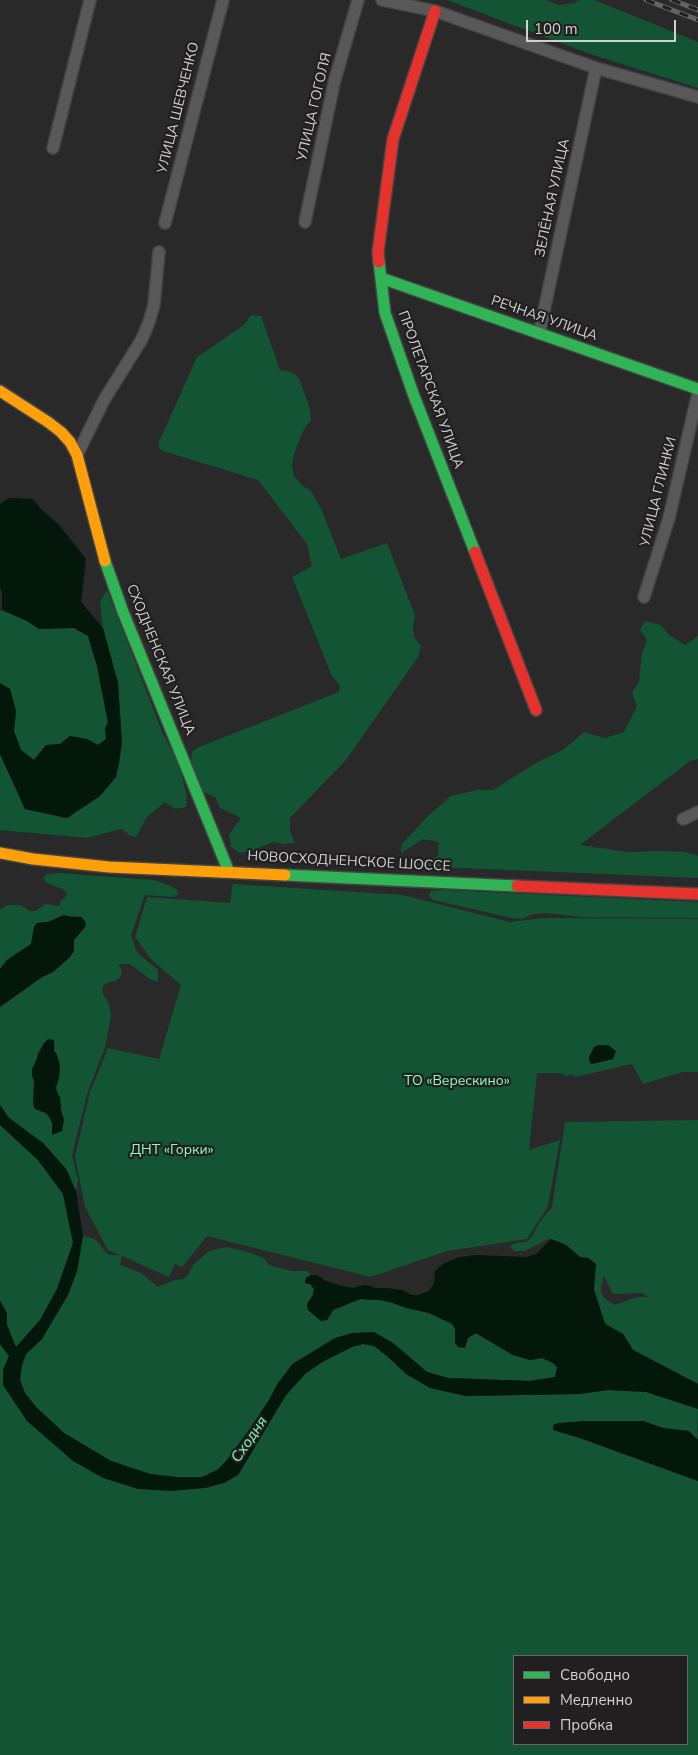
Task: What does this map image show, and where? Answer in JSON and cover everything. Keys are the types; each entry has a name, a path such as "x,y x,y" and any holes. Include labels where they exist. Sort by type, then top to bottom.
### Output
{"street":[{"path":"53,148 90,0"},
{"name":"УЛИЦА ШЕВЧЕНКО","path":"165,223 223,0"},
{"name":"УЛИЦА ГОГОЛЯ","path":"305,222 334,83 358,0"},
{"path":"382,0 435,11 596,68 698,97"},
{"name":"ПРОЛЕТАРСКАЯ УЛИЦА","path":"435,11 393,139 378,252 385,313 414,396 536,710"},
{"name":"ЗЕЛЁНАЯ УЛИЦА","path":"539,334 596,68"},
{"path":"77,455 104,400 142,339 149,322 154,305 160,252"},
{"name":"РЕЧНАЯ УЛИЦА","path":"381,278 698,391"},
{"name":"СХОДНЕНСКАЯ УЛИЦА","path":"0,391 61,432 70,442 77,455 104,558 123,612 229,872"},
{"name":"УЛИЦА ГЛИНКИ","path":"644,597 669,518 698,391"},
{"path":"683,819 698,812"},
{"name":"НОВОСХОДНЕНСКОЕ ШОССЕ","path":"0,853 33,859 109,866 698,894"}],"green space":[{"path":"447,0 546,0 559,5 574,3 580,0 594,0 698,42 698,88 590,54"},
{"path":"251,315 261,316 280,370 291,372 299,378 310,409 311,420 304,429 294,454 292,465 294,476 311,491 322,511 341,559 387,543 415,615 414,637 421,646 418,657 346,760 290,818 290,831 295,843 273,842 252,851 240,853 231,847 229,835 241,818 220,808 215,797 203,792 191,763 192,752 199,747 339,692 340,686 331,674 292,577 312,566 307,544 258,480 163,451 159,448 159,442 197,357 244,325"},
{"path":"107,590 163,734 178,762 187,796 186,807 175,809 165,802 147,817 136,837 121,829 87,838 0,830 0,754 25,809 67,818 100,796 122,743 118,683 103,628 100,602"},
{"path":"2,610 27,621 39,629 74,628 88,636 97,666 108,723 105,728 106,739 98,745 87,739 70,736 60,744 46,745 34,760 21,750 14,731 16,711 10,689 0,683 0,611"},
{"path":"645,621 661,625 669,635 685,645 698,636 698,759 690,761 580,845 627,852 663,851 685,852 696,855 698,856 698,878 414,866 438,856 439,842 423,839 401,853 402,844 428,816 451,796 477,790 493,790 536,763 563,750 584,732 605,738 624,732 637,706 632,693 639,682 642,653 647,640 640,630"},
{"path":"59,873 154,880 171,886 179,894 174,897 145,895 131,935 136,950 158,970 158,982 148,978 130,964 124,964 118,965 122,970 121,976 117,980 105,984 102,989 109,1004 111,1015 105,1048 88,1091 72,1155 78,1180 76,1191 66,1169 43,1143 9,1118 0,1105 0,1007 42,977 53,972 70,957 74,951 74,940 85,926 81,917 64,915 48,922 43,922 34,927 31,944 7,960 0,969 0,909 8,905 20,905 30,911 36,911 45,904 60,906 60,901 65,898 67,893 47,883 43,878 47,874","holes":["44,1043 55,1046 54,1051 60,1066 56,1088 64,1120 52,1135 52,1123 46,1113 41,1112 32,1069"]},
{"path":"233,884 403,895 510,922 543,918 698,919 698,1072 683,1072 643,1084 632,1064 575,1077 570,1074 566,1077 562,1073 537,1073 529,1150 560,1140 548,1206 527,1239 447,1251 371,1277 207,1236 182,1267 175,1264 169,1277 122,1256 120,1265 141,1273 158,1287 183,1279 188,1275 193,1265 209,1251 227,1247 248,1252 264,1258 269,1265 291,1271 307,1271 311,1275 306,1278 305,1283 310,1284 314,1289 313,1295 307,1304 312,1314 317,1317 327,1320 333,1310 360,1299 390,1302 429,1313 453,1324 455,1343 475,1333 513,1355 530,1360 542,1358 557,1367 556,1377 530,1381 448,1378 427,1372 393,1343 335,1338 292,1364 247,1433 217,1470 202,1477 150,1474 111,1461 64,1433 36,1407 25,1393 20,1380 22,1365 26,1354 42,1339 77,1271 83,1236 95,1239 107,1254 121,1256 108,1250 85,1207 75,1156 90,1092 108,1048 159,1059 181,985 152,960 135,937 147,897 230,903"},
{"path":"430,891 698,902 698,918 581,917 546,913 533,914 522,919 512,918 433,900 429,896"},
{"path":"698,1120 698,1384 633,1350 623,1334 605,1324 594,1290 594,1276 588,1258 580,1257 566,1245 551,1239 525,1251 514,1251 510,1246 515,1243 526,1242 531,1238 539,1223 552,1207 565,1122","holes":["604,1276 613,1294 642,1293 648,1297 637,1297 615,1305 604,1298 601,1292"]},
{"path":"0,1125 38,1160 63,1194 73,1243 57,1289 40,1320 16,1348 7,1325 7,1313 0,1301"},
{"path":"0,1344 9,1356 3,1370 27,1421 138,1489 238,1475 286,1395 306,1373 324,1361 352,1347 363,1344 374,1346 430,1388 466,1396 579,1394 608,1390 646,1392 698,1409 697,1440 689,1431 663,1428 642,1421 559,1423 553,1425 553,1430 698,1481 698,1755 0,1755"}],"water":[{"path":"9,498 33,499 60,526 86,559 81,602 103,628 118,683 122,743 116,777 100,796 67,818 25,809 0,754 0,683 10,689 16,711 14,731 21,750 34,760 46,745 60,744 70,736 87,739 98,745 106,739 105,728 108,723 97,666 88,636 74,628 39,629 27,621 2,610 2,592 0,588 0,504"},
{"path":"64,915 81,917 85,921 86,926 74,940 74,951 70,957 53,972 42,977 0,1007 0,969 7,960 31,944 34,927 37,923 48,922"},
{"path":"48,1039 54,1040 54,1051 60,1066 56,1088 60,1097 64,1120 62,1131 52,1135 50,1117 46,1113 35,1109 33,1104 34,1081 32,1069 38,1054"},
{"path":"608,1045 616,1051 613,1059 590,1063 589,1057 594,1047"},
{"name":"Сходня","path":"0,1105 9,1118 43,1143 66,1169 76,1191 83,1236 77,1271 68,1295 42,1339 26,1354 20,1380 25,1393 36,1407 64,1433 111,1461 150,1474 176,1477 202,1477 217,1470 247,1433 278,1383 293,1364 335,1338 352,1333 374,1332 393,1343 427,1372 448,1378 530,1381 555,1377 557,1367 553,1363 542,1358 530,1360 513,1355 476,1333 468,1338 465,1348 458,1347 455,1343 455,1329 452,1324 429,1313 390,1302 360,1299 333,1310 327,1320 321,1321 308,1310 307,1304 313,1295 314,1289 310,1284 305,1283 306,1278 311,1275 317,1275 326,1281 342,1286 353,1288 364,1285 375,1288 402,1290 412,1295 418,1295 429,1291 434,1283 435,1271 443,1264 460,1257 476,1255 526,1257 536,1254 551,1239 566,1245 580,1257 588,1258 596,1264 594,1290 605,1324 623,1334 633,1350 698,1384 698,1409 646,1392 608,1390 579,1394 466,1396 430,1388 406,1374 374,1346 363,1344 352,1347 324,1361 306,1373 286,1395 238,1475 224,1483 205,1488 171,1491 138,1489 103,1478 73,1461 27,1421 3,1385 3,1370 9,1356 0,1344 0,1301 7,1313 7,1325 16,1347 40,1320 57,1289 73,1243 63,1194 38,1160 0,1125"},
{"path":"643,1421 663,1428 689,1431 698,1440 698,1481 553,1430 553,1425 559,1423"}],"railway":[{"path":"646,0 698,20"},
{"path":"672,0 698,10"}],"traffic: fast":[{"path":"379,262 385,313 414,396 475,552"},
{"path":"381,278 698,389"},
{"path":"105,561 123,612 229,872"},
{"path":"285,875 517,886"}],"traffic: slow":[{"path":"0,391 48,422 70,442 77,455 105,561"},
{"path":"0,853 33,859 109,867 285,875"}],"traffic: jam":[{"path":"379,262 378,252 393,139 435,11"},
{"path":"475,552 536,710"},
{"path":"517,886 698,894"}],"park label":[{"name":"ТО «Верескино»","path":"457,1082"},
{"name":"ДНТ «Горки»","path":"172,1151"}]}
